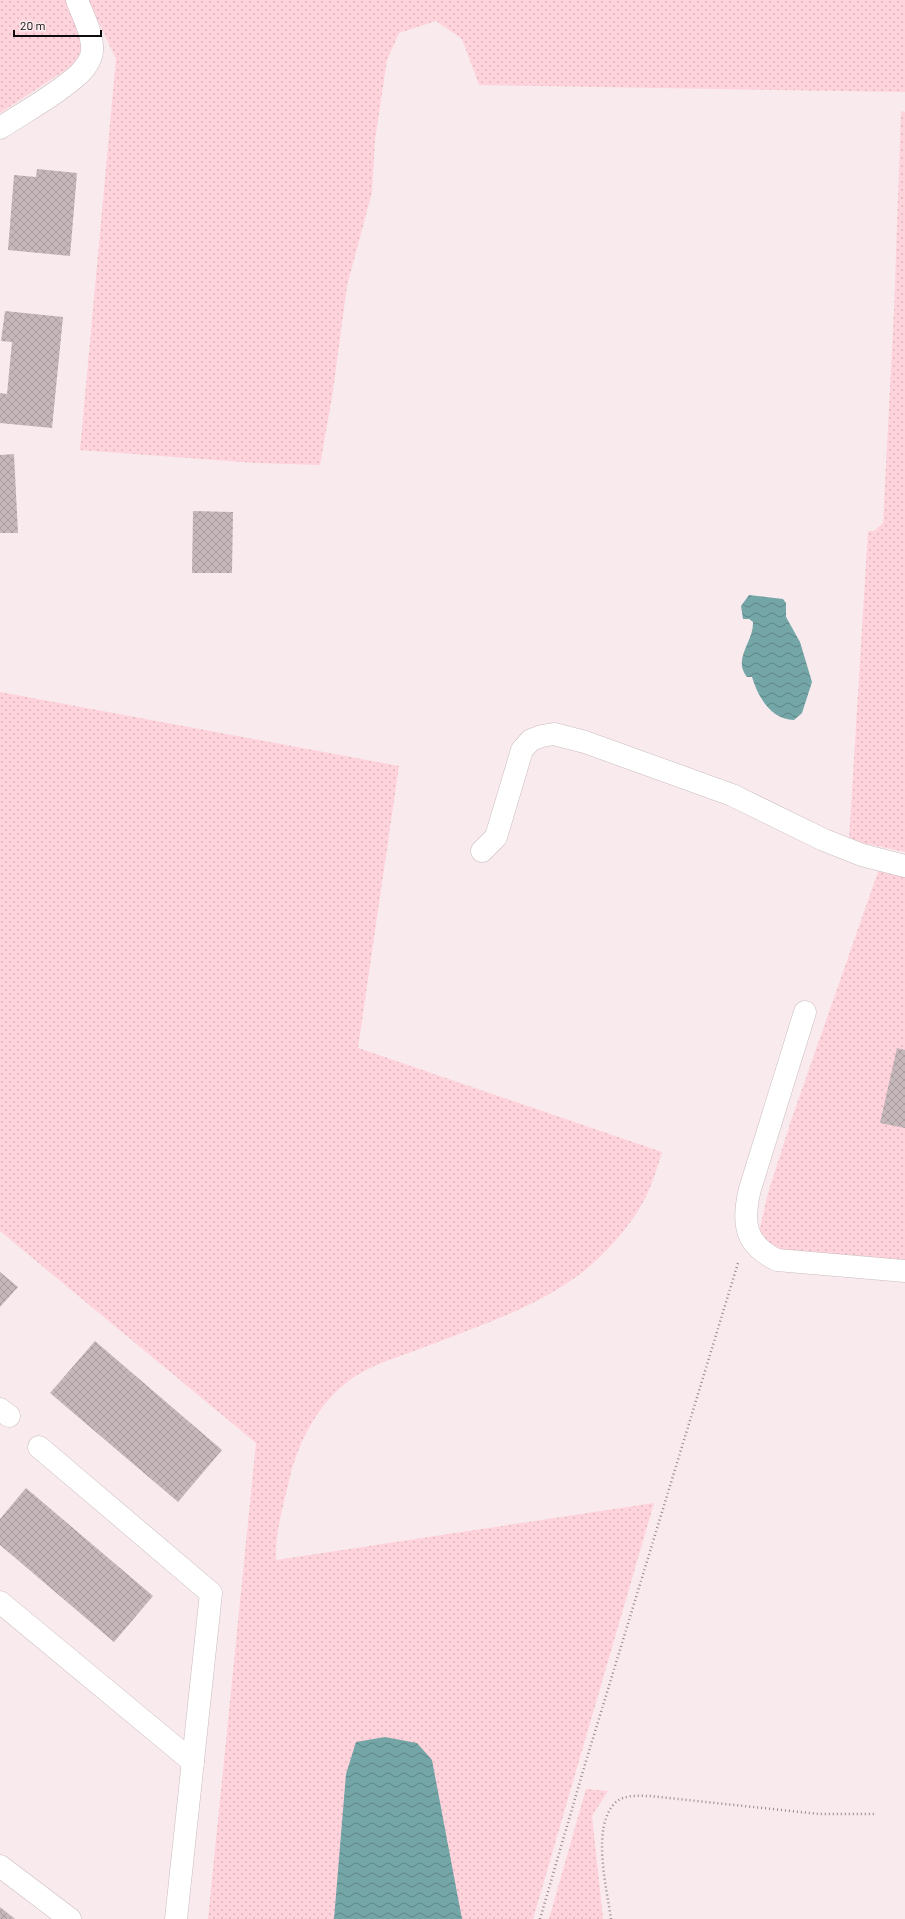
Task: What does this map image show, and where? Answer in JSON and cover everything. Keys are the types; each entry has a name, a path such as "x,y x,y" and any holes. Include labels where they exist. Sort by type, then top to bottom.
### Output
{"street":[{"path":"0,128 80,73 87,64 91,56 92,46 77,0"},
{"path":"482,851 496,837 522,750 531,740 554,734 585,742 725,792 824,840 862,855 905,866"},
{"path":"805,1012 750,1189 745,1219 748,1232 759,1250 777,1260 905,1272"},
{"path":"39,1447 211,1593 176,1919"},
{"path":"0,1602 193,1762"},
{"path":"0,1866 70,1919"}],"path":[{"path":"540,1919 583,1771 748,1232"},
{"path":"611,1919 602,1845 603,1829 607,1816 616,1803 628,1797 650,1796 819,1814 875,1814"}],"shaded area":[{"path":"0,0 70,0 85,34 81,56 70,67 0,113"},
{"path":"88,0 905,0 905,92 479,85 462,39 436,21 399,33 387,60 375,140 372,192 347,286 333,391 320,465 257,463 80,450 116,59"},
{"path":"901,111 905,112 905,852 849,840 868,531 874,531 883,523 894,311"},
{"path":"0,692 399,766 358,1048 662,1152 656,1172 643,1203 627,1227 597,1260 576,1277 558,1289 521,1309 372,1367 353,1378 334,1394 315,1417 301,1443 291,1471 281,1513 276,1560 654,1503 533,1919 208,1919 256,1443 0,1231"},
{"path":"879,869 905,876 905,1265 771,1249 759,1232 768,1193 792,1118"},
{"path":"586,1789 608,1791 592,1816 603,1919 549,1919"}],"water":[{"path":"749,595 783,599 786,603 786,617 800,642 812,682 802,713 794,720 786,719 772,712 758,692 752,677 747,677 743,670 743,657 753,622 749,619 743,619 741,606"},
{"path":"385,1737 417,1743 432,1760 462,1919 334,1919 346,1774 356,1742"}],"building":[{"path":"37,169 77,173 70,256 8,250 14,175 36,177"},
{"path":"5,311 63,317 52,428 0,423 0,393 7,394 12,342 1,341"},
{"path":"14,454 18,533 0,533 0,455"},
{"path":"193,511 233,512 232,573 192,573"},
{"path":"897,1048 905,1050 905,1128 880,1123"},
{"path":"0,1272 18,1287 0,1307"},
{"path":"95,1341 222,1450 178,1502 50,1393"},
{"path":"26,1488 153,1596 114,1642 0,1545 0,1519"},
{"path":"0,1907 15,1919 0,1919"}]}
